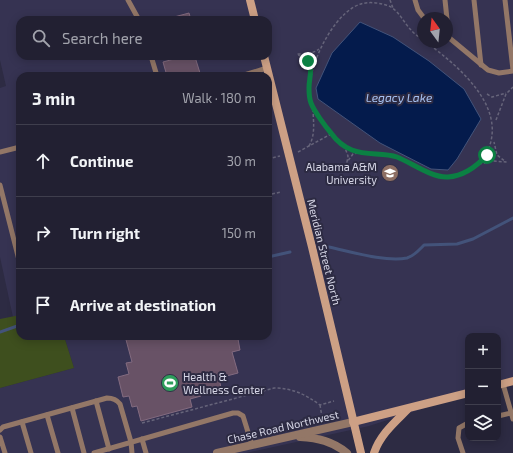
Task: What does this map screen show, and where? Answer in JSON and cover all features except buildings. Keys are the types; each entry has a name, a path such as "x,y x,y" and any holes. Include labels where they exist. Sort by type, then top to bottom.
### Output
{"street":[{"path":"250,0 254,16"},
{"name":"Meridian Street North","path":"265,60 268,72"},
{"name":"Meridian Street North","path":"272,94 289,154 361,453"},
{"path":"501,384 513,381"},
{"path":"353,422 465,394"},
{"path":"374,453 377,444 385,432 408,409"},
{"name":"Chase Road Northwest","path":"217,453 353,422"},
{"path":"291,437 315,438 329,442 347,453"}],"lane":[{"path":"128,0 137,16"},
{"path":"416,0 420,12"},
{"path":"445,0 446,12"},
{"path":"474,0 482,65"},
{"path":"453,42 488,70 499,73 513,71 505,0"},
{"path":"152,60 156,72"},
{"path":"254,72 267,68"},
{"path":"0,152 16,148"},
{"path":"0,185 16,248"},
{"path":"501,384 513,419"},
{"path":"0,430 3,427 48,414 111,398 120,404 131,442 132,453"},
{"path":"96,401 109,449"},
{"path":"72,408 84,453"},
{"path":"94,453 226,415 238,413 243,416 246,421 252,445"},
{"path":"501,415 511,413"},
{"path":"48,414 58,453"},
{"path":"22,422 31,453"},
{"path":"463,453 458,438 459,428 465,425"},
{"path":"0,437 4,453"},
{"path":"142,439 146,453"}],"path":[{"path":"359,152 344,145 331,134 311,103 309,90 311,73 321,47 346,12 355,6 373,0"},
{"path":"390,0 393,9"},
{"path":"368,2 388,5 417,35"},
{"path":"311,73 308,61 297,54 313,53 321,47"},
{"path":"434,48 455,63 477,85"},
{"path":"489,98 485,93 492,97 507,92 513,87"},
{"path":"496,120 507,92"},
{"path":"309,146 313,139 314,130 313,107"},
{"path":"495,115 496,126"},
{"path":"272,158 302,150 331,134"},
{"path":"344,145 348,156 347,162 353,154 359,152 377,153 396,157 430,172 447,177 458,175 480,162 487,155 495,136"},
{"path":"475,165 488,162 506,162 497,155 494,141"},
{"path":"272,194 281,192"},
{"path":"142,423 274,388 295,390 308,396 320,405 322,417"},
{"path":"320,405 334,401"}],"shaded area":[{"name":"Alabama A&M University","path":"0,0 513,0 513,380 501,384 501,333 465,333 465,395 369,426 246,453 0,453 0,388 74,368 65,340 272,340 272,72 16,72 16,316 13,317 0,257 0,88 6,86 0,60"}],"green space":[{"path":"16,316 16,340 65,340 74,368 0,388 0,319"}],"water":[{"name":"Legacy Lake","path":"360,22 393,37 429,61 464,89 481,119 457,159 448,170 431,169 380,143 318,99 316,88 332,53"}],"waterway":[{"path":"329,247 379,258 407,258 424,245 457,244 473,239 513,218"},
{"path":"272,256 290,252"},
{"path":"0,332 16,326"}],"place":[{"name":"Alabama A&M University","path":"390,173"},
{"name":"Health & Wellness Center","path":"170,383"}],"route":[{"path":"308,61 311,73 309,95 311,103 331,134 350,149 359,152 377,153 396,157 439,176 447,177 458,175 467,171 487,155"}]}
